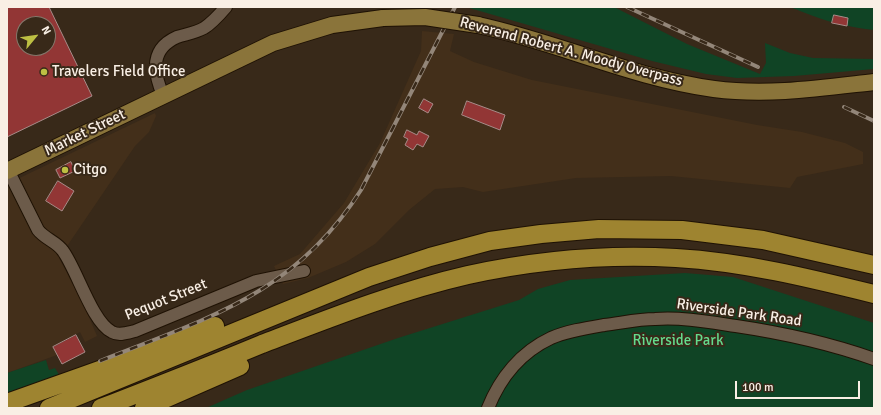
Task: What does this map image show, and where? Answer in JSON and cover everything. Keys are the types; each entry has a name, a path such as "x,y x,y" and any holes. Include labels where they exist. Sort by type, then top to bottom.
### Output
{"highway":[{"path":"49,408 343,287 410,263 476,244 570,231 636,229 690,231 756,239 874,265"},
{"path":"102,408 314,324 399,294 469,275 543,262 605,257 678,258 778,271 874,294"},
{"path":"7,402 125,361 363,269 381,265 410,263"},
{"path":"150,406 268,354 292,340 314,324"}],"main road":[{"name":"Reverend Robert A. Moody Overpass","path":"163,95 238,58 291,36 337,24 383,18 425,17 478,25 660,77 714,89 746,92 780,92 874,82"},
{"name":"Market Street","path":"8,170 163,95"}],"street":[{"path":"163,95 156,80 155,71 157,59 162,48 175,38 204,28 226,7"},
{"name":"Pequot Street","path":"8,170 38,230 44,237 63,251 100,321 107,328 117,334 135,331 258,280 304,271"},
{"name":"Riverside Park Road","path":"488,408 497,388 512,367 547,340 579,330 642,320 684,319 742,327 821,342 874,359"}],"shaded area":[{"path":"422,31 454,34 450,51 474,62 532,80 757,125 802,132 845,143 863,152 863,164 797,177 790,188 671,176 576,178 483,192 463,187 435,189 409,210 375,244 346,262 308,278 283,284 274,266 300,254 344,203 380,143 421,51"},
{"path":"155,113 156,116 149,132 135,146 59,258 83,303 97,336 85,342 80,332 53,347 57,355 7,373 7,184"}],"green space":[{"path":"466,7 614,7 687,44 760,74 766,63 765,43 790,53 813,58 874,59 874,69 794,76 737,78 706,74 652,61"},
{"path":"790,7 874,7 874,30 851,27 831,22"},
{"name":"Riverside Park","path":"685,273 733,277 874,323 874,408 206,408 247,390 398,338 519,300 538,289 570,280"},
{"path":"46,360 49,370 55,368 61,378 7,397 7,373"}],"building":[{"name":"Travelers Field Office","path":"7,7 49,7 53,16 16,16 16,56 56,56 56,21 92,96 7,137"},
{"path":"834,15 848,18 847,26 832,23"},
{"path":"424,99 433,104 428,113 419,108"},
{"path":"467,101 505,115 500,130 462,115"},
{"path":"407,130 417,135 419,131 429,136 423,147 417,144 413,150 405,145 408,139 404,137"},
{"name":"Citgo","path":"71,162 75,171 60,178 56,170"},
{"path":"58,181 74,191 62,211 46,201"},
{"path":"76,335 85,352 62,364 53,347"}],"railway":[{"path":"100,361 177,331 213,315 246,298 278,278 308,255 335,225 361,190 455,7"},
{"path":"627,7 758,67"},
{"path":"844,107 874,121"}],"place":[{"name":"Travelers Field Office","path":"44,72"},
{"name":"Citgo","path":"65,170"}]}
